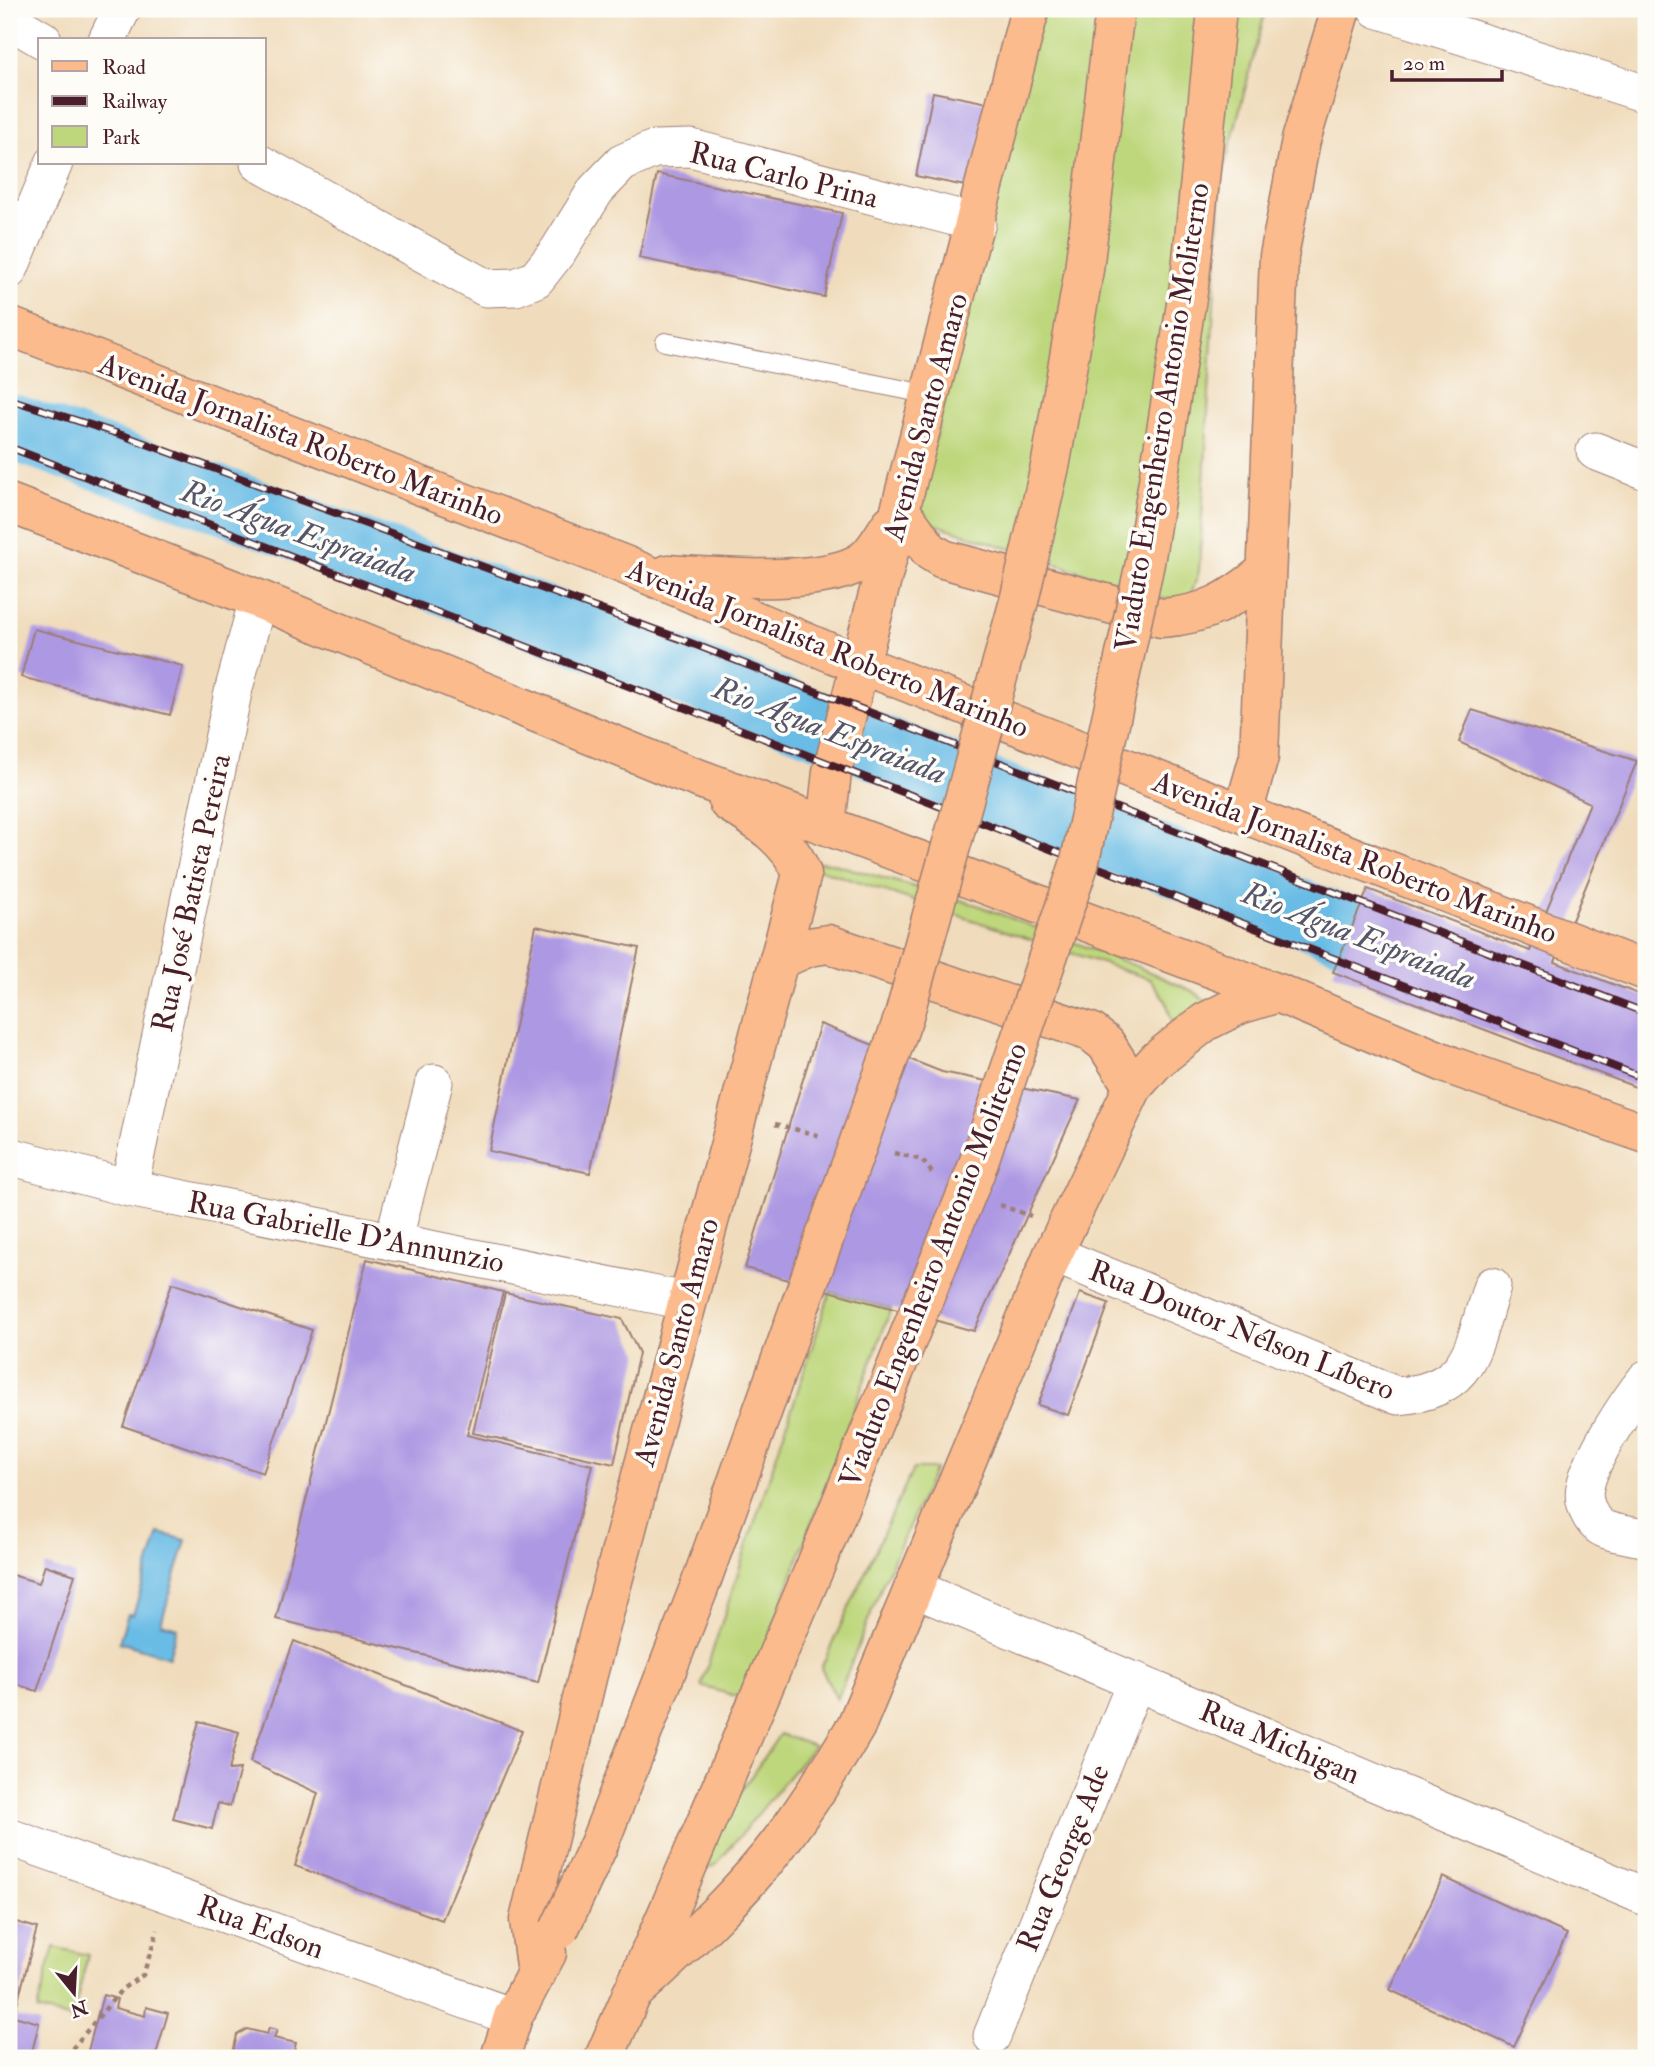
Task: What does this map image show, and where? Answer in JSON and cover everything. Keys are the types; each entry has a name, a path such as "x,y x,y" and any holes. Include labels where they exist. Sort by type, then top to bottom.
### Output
{"main road":[{"name":"Avenida Santo Amaro","path":"826,825 832,772 1030,9"},
{"path":"500,2058 513,2017 559,1930 599,1844 699,1588 904,1016 1018,601 1051,462 1084,270 1115,9"},
{"name":"Viaduto Engenheiro Antonio Moliterno","path":"631,1995 815,1567 975,1173 1079,865 1145,563 1189,279 1217,9"},
{"path":"1243,813 1259,757 1279,256 1301,140 1340,9"},
{"name":"Avenida Jornalista Roberto Marinho","path":"9,326 643,573 860,664 1646,971"},
{"path":"9,503 258,598 676,769 1278,993 1452,1066 1646,1134"},
{"path":"643,573 771,577 841,571 867,558 900,510 930,551 943,559 1161,618 1192,616 1230,600 1265,572"},
{"name":"Avenida Santo Amaro","path":"536,1974 529,1920 588,1674 802,874 796,858 784,844 743,811 676,769"},
{"path":"779,960 809,947 828,944 1091,1032 1106,1044 1133,1087"},
{"path":"604,2058 631,1995 741,1886 782,1840 824,1780 856,1726 1059,1241 1133,1087 1157,1060 1205,1022 1239,1005 1278,993"}],"street":[{"path":"108,38 122,9"},
{"path":"1377,9 1646,94"},
{"path":"9,20 40,38"},
{"name":"Rua Carlo Prina","path":"261,164 486,288 526,283 545,270 596,190 622,163 654,149 691,148 976,223"},
{"path":"9,270 54,164"},
{"path":"1595,451 1646,471"},
{"name":"Rua José Batista Pereira","path":"129,1188 233,688 258,598"},
{"path":"393,1242 434,1083"},
{"name":"Rua Gabrielle D'Annunzio","path":"9,1156 129,1188 686,1301"},
{"name":"Rua Doutor Nélson Líbero","path":"1059,1241 1398,1396 1422,1394 1449,1382 1466,1366 1492,1286"},
{"path":"1646,1379 1631,1397 1583,1490 1588,1512 1600,1527 1646,1539"},
{"name":"Rua Michigan","path":"913,1588 1646,1897"},
{"name":"Rua George Ade","path":"992,2036 1136,1681"},
{"name":"Rua Edson","path":"9,1837 513,2017"}],"lane":[{"path":"665,342 931,395"}],"path":[{"path":"737,1114 828,1138"},
{"path":"881,1150 922,1160 935,1177"},
{"path":"991,1202 1059,1241"},
{"path":"69,2058 71,2050 122,1989 143,1975 171,1895"}],"green space":[{"path":"1039,9 1266,9 1221,181 1199,571 1190,598 1176,603 928,522 919,506"},
{"path":"819,862 831,863 977,905 1138,967 1192,991 1210,1003 1172,1022 1166,1001 1150,979 815,868"},
{"path":"830,1292 891,1309 746,1699 701,1686"},
{"path":"913,1469 935,1469 883,1583 837,1699 821,1668"},
{"path":"780,1734 814,1746 716,1865 699,1871 690,1866"},
{"path":"54,1947 88,1955 72,2019 37,2010"}],"water":[{"path":"159,1533 186,1540 161,1623 177,1628 169,1657 119,1642 128,1614 133,1615"}],"building":[{"path":"933,92 988,103 970,187 916,176"},
{"path":"657,174 842,213 824,297 639,258"},
{"path":"34,629 183,666 170,715 21,677"},
{"path":"1472,710 1637,761 1555,962 1646,997 1646,1091 1333,972 1368,889 1530,951 1590,803 1459,742"},
{"path":"536,926 639,948 590,1173 489,1151"},
{"path":"820,1024 942,1072 1080,1100 974,1331 745,1268"},
{"path":"367,1259 503,1292 467,1435 592,1465 538,1683 276,1619"},
{"path":"172,1283 312,1330 263,1473 123,1426"},
{"path":"505,1293 622,1319 639,1353 614,1464 473,1433"},
{"path":"1080,1293 1109,1303 1068,1415 1038,1405"},
{"path":"45,1565 75,1575 37,1691 9,1682 9,1574 39,1583"},
{"path":"294,1641 522,1731 442,1920 295,1866 318,1793 250,1762"},
{"path":"199,1721 239,1732 229,1770 240,1769 230,1806 218,1803 212,1829 173,1819"},
{"path":"1443,1877 1567,1934 1514,2047 1390,1990"},
{"path":"9,1920 37,1928 14,2016 39,2023 31,2056 9,2050"},
{"path":"103,1995 117,1999 115,2008 145,2016 146,2007 168,2013 155,2058 86,2058"},
{"path":"269,2028 277,2030 274,2038 296,2043 292,2058 224,2058 233,2053 237,2035 247,2029 267,2034"}],"waterway":[{"name":"Rio Água Espraiada","path":"9,426 221,500 612,644 1435,965"}],"railway":[{"path":"9,399 125,436 678,638 1646,1013"},
{"path":"9,447 1646,1079"}]}
